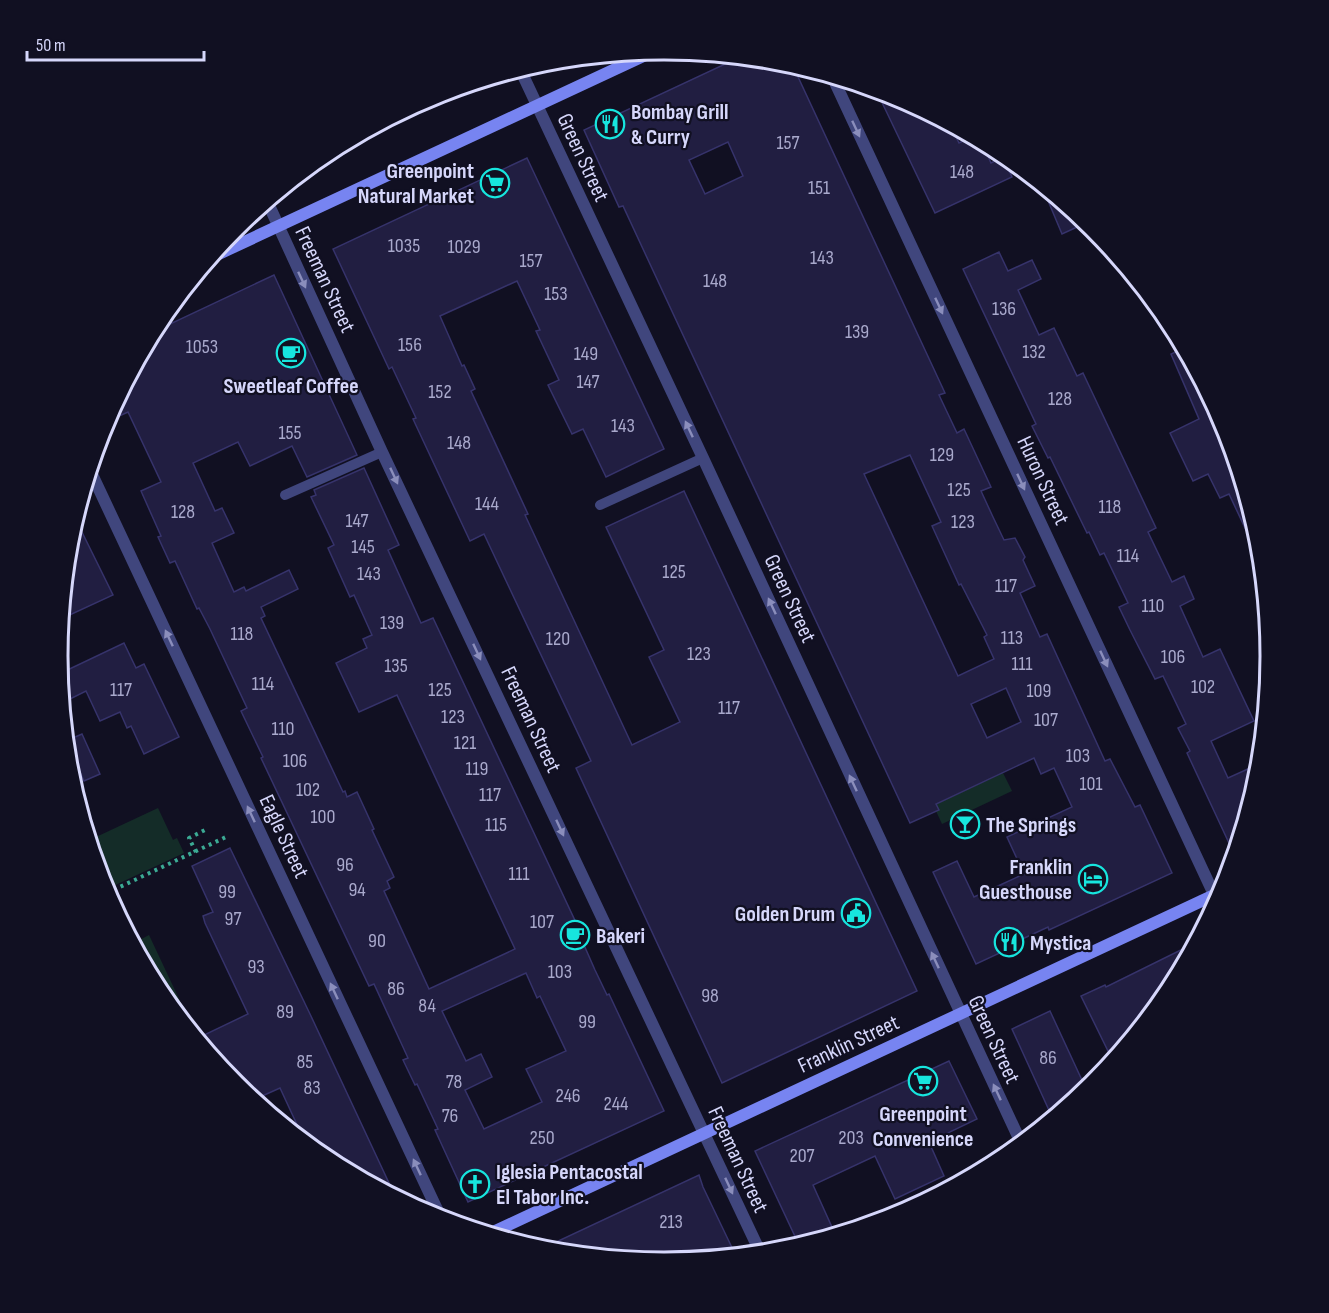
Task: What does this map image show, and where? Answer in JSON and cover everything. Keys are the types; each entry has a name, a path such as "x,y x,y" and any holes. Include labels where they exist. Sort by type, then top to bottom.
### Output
{"street":[{"path":"230,249 633,61"},
{"name":"Green Street","path":"524,77 1018,1137"},
{"name":"Huron Street","path":"837,86 1215,887"},
{"name":"Freeman Street","path":"271,208 382,452 757,1246"},
{"name":"Eagle Street","path":"95,481 436,1208"},
{"name":"Franklin Street","path":"499,1229 960,1013 1208,901"}],"lane":[{"path":"285,495 382,452"},
{"path":"600,505 703,458"}],"path":[{"path":"196,852 189,838 207,829"},
{"path":"115,889 226,837"}],"green space":[{"path":"1003,773 1012,791 942,824 936,811 939,809 936,804"},
{"path":"158,808 173,840 177,838 184,853 113,886 96,837"},
{"path":"149,935 185,1011 148,955 140,940"}],"building":[{"path":"726,63 797,75 945,393 939,395 957,433 964,429 991,487 981,491 993,517 1004,540 1015,538 1025,557 1023,560 1035,586 1020,593 1040,637 1047,634 1105,761 1110,759 1135,807 1140,805 1172,873 1049,930 1048,927 1018,941 1019,944 976,964 933,872 957,861 974,897 1024,874 1007,837 1072,807 1054,768 1041,774 1034,758 936,804 939,810 910,823 623,206 619,207 584,130","holes":["728,142 743,176 705,194 689,160","910,455 941,522 932,526 959,585 961,584 987,635 984,637 994,659 958,676 864,474","1006,688 1021,722 987,738 971,704"]},
{"path":"881,101 956,136 959,143 964,141 988,156 991,163 996,161 1009,170 1012,177 935,213"},
{"path":"527,158 664,449 606,477 583,429 572,434 548,385 559,380 536,331 540,330 517,281 440,316 475,389 471,391 528,514 525,515 632,745 680,722 649,657 664,650 606,527 684,491 917,991 722,1083 576,768 591,761 484,534 470,541 413,419 416,418 392,367 389,369 333,249"},
{"path":"1047,199 1078,227 1062,234"},
{"path":"999,252 1008,271 1032,260 1041,279 1018,290 1039,335 1054,328 1077,376 1083,373 1156,528 1148,532 1172,582 1184,576 1194,599 1180,606 1203,657 1220,649 1254,721 1211,741 1228,778 1251,768 1241,811 1230,845 1187,753 1190,751 1178,728 1186,724 1163,676 1155,679 1130,630 1119,607 1128,603 1104,553 1100,555 1089,532 1087,533 1050,457 1048,458 1032,426 1036,424 963,269"},
{"path":"274,275 357,455 307,477 292,446 250,466 238,442 193,463 215,511 222,508 234,533 212,543 234,592 244,587 246,591 289,570 298,589 261,607 265,616 261,618 343,792 345,791 347,797 357,792 374,829 372,830 394,877 387,881 390,888 384,891 429,989 515,949 397,695 359,712 336,663 367,648 363,639 372,635 354,595 350,597 328,548 334,545 311,497 316,495 314,490 364,468 399,545 388,550 421,623 433,618 586,944 584,945 595,970 607,995 609,994 664,1111 468,1202 435,1130 438,1129 403,1060 408,1058 374,984 369,986 261,758 263,757 241,711 247,708 175,561 170,563 158,537 161,536 141,491 161,482 128,412 119,416 148,358 170,324","holes":["526,973 537,998 540,996 566,1051 526,1069 542,1102 484,1129 465,1090 492,1077 481,1054 466,1061 442,1011"]},
{"path":"1177,351 1181,358 1216,428 1241,502 1247,529 1229,494 1220,498 1208,474 1193,481 1170,433 1199,419 1171,354"},
{"path":"81,531 113,595 69,615"},
{"path":"124,643 136,668 144,664 179,737 144,754 131,726 127,728 120,712 100,721 86,691 69,699 68,670"},
{"path":"82,734 100,774 84,781 78,768 74,738"},
{"path":"230,848 390,1185 366,1173 301,1130 280,1088 262,1096 205,1036 248,1014 205,923 203,916 213,912 192,866"},
{"path":"1185,948 1138,1020 1115,1048 1108,1051 1081,996 1105,985 1106,987"},
{"path":"1050,1011 1083,1081 1050,1112 1012,1029"},
{"path":"949,1061 977,1119 929,1142 944,1176 895,1199 875,1156 813,1185 833,1229 796,1238 755,1151"},
{"path":"699,1175 733,1249 704,1252 625,1252 554,1243"}],"place":[{"name":"Bombay Grill & Curry","path":"610,124"},
{"name":"Greenpoint Natural Market","path":"495,183"},
{"name":"Sweetleaf Coffee","path":"291,353"},
{"name":"The Springs","path":"965,824"},
{"name":"Franklin Guesthouse","path":"1093,879"},
{"name":"Golden Drum","path":"856,913"},
{"name":"Bakeri","path":"575,935"},
{"name":"Mystica","path":"1009,942"},
{"name":"Greenpoint Convenience","path":"923,1081"},
{"name":"Iglesia Pentacostal El Tabor Inc.","path":"475,1184"}]}
